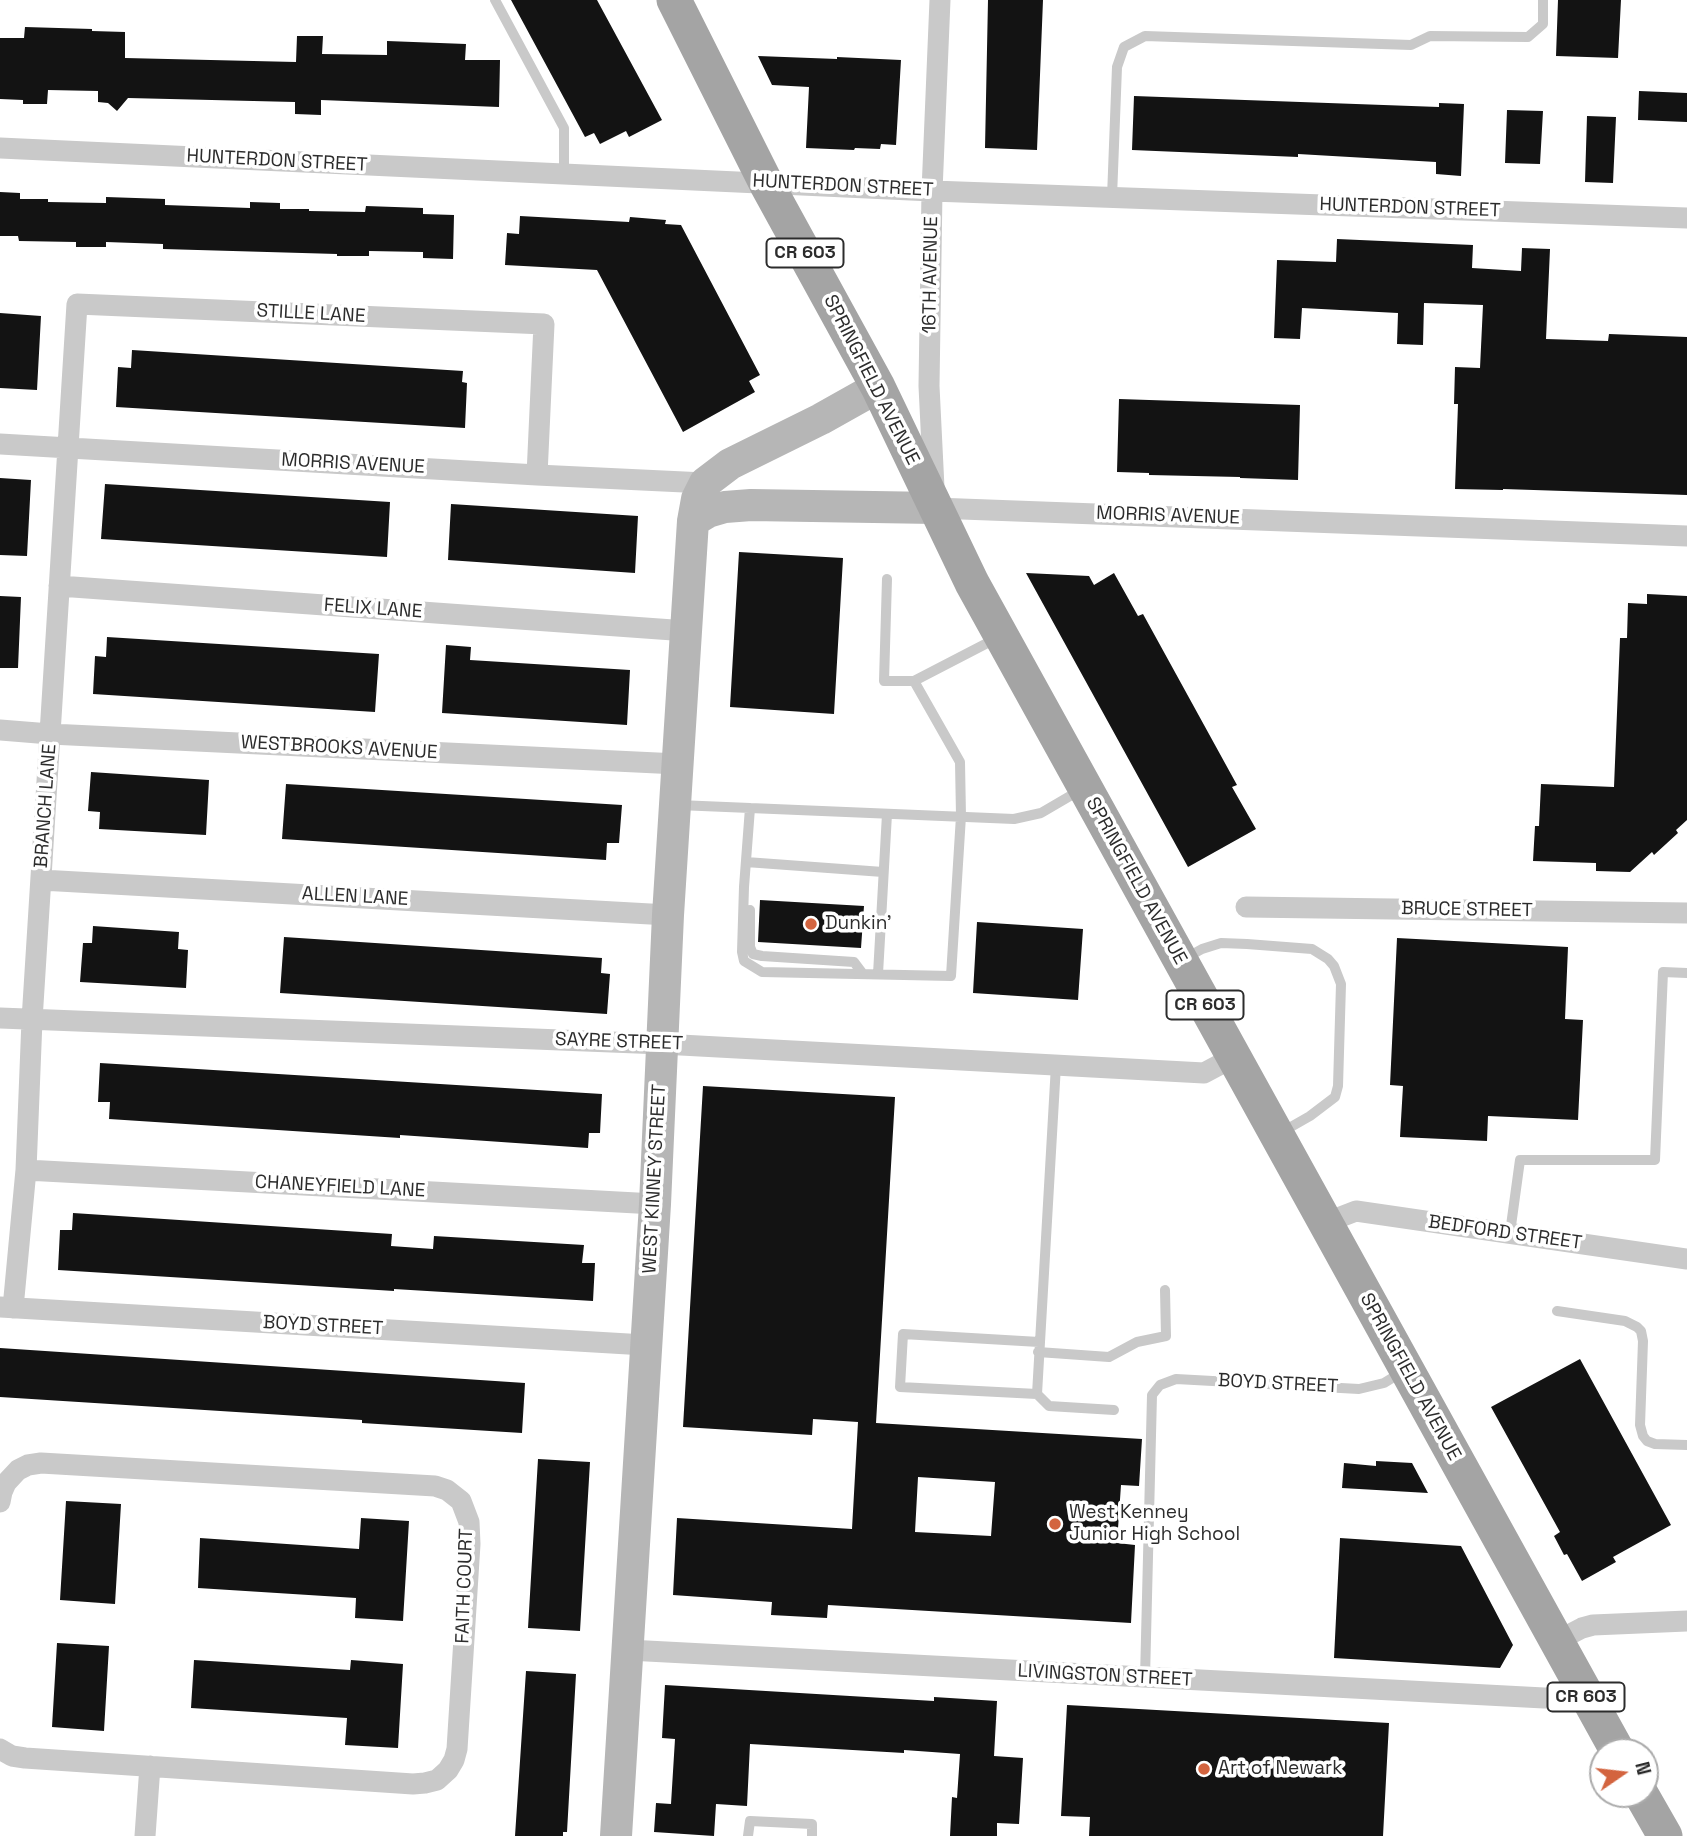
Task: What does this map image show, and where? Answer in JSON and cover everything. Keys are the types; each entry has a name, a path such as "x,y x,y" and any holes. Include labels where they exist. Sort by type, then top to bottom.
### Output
{"main road":[{"name":"SPRINGFIELD AVENUE","path":"674,0 766,183 878,387 1000,636 1610,1738"},
{"path":"1649,1808 1665,1836"}],"street":[{"name":"16TH AVENUE","path":"935,508 929,386 932,191 940,0"},
{"name":"HUNTERDON STREET","path":"0,148 932,191 1687,218"},
{"name":"STILLE LANE","path":"77,304 544,324 537,475"},
{"name":"BRANCH LANE","path":"6,1308 26,1170 32,1020 77,304"},
{"path":"693,521 705,483 730,464 878,387"},
{"name":"MORRIS AVENUE","path":"0,444 705,483"},
{"name":"MORRIS AVENUE","path":"693,521 708,512 751,505 935,508 1687,536"},
{"name":"WEST KINNEY STREET","path":"616,1836 693,521"},
{"name":"FELIX LANE","path":"60,586 687,631"},
{"name":"WESTBROOKS AVENUE","path":"0,730 678,764"},
{"name":"ALLEN LANE","path":"41,880 668,915"},
{"name":"BRUCE STREET","path":"1246,907 1687,913"},
{"name":"SAYRE STREET","path":"0,1018 662,1044 1204,1073 1234,1057"},
{"name":"CHANEYFIELD LANE","path":"26,1170 654,1204"},
{"name":"BEDFORD STREET","path":"1325,1223 1356,1211 1687,1259"},
{"name":"BOYD STREET","path":"6,1308 645,1345"},
{"name":"FAITH COURT","path":"0,1502 6,1483 18,1470 41,1463 435,1486 447,1490 461,1502 469,1522 470,1544 457,1749 454,1760 442,1776 425,1783 413,1784 24,1758 12,1756 0,1749"},
{"path":"1557,1641 1593,1625 1687,1621"},
{"name":"LIVINGSTON STREET","path":"628,1650 1544,1698 1579,1684"},
{"path":"145,1836 150,1766"}],"lane":[{"path":"495,0 564,128 564,173"},
{"path":"1112,197 1117,67 1124,47 1144,36 1411,45 1430,36 1528,37 1543,24 1544,0"},
{"path":"887,579 884,681 914,681 1000,636"},
{"path":"750,808 744,887 744,961 762,972 951,976 961,816 960,762 914,681"},
{"path":"675,805 1014,819 1041,813 1084,788"},
{"path":"878,974 887,814"},
{"path":"746,862 883,872"},
{"path":"1181,961 1202,949 1221,943 1311,949 1334,966 1341,984 1338,1086 1335,1097 1310,1116 1276,1135"},
{"path":"1510,1233 1520,1160 1655,1160 1663,972 1687,973"},
{"path":"1037,1394 1056,1065"},
{"path":"1114,1410 1049,1406 1037,1394 900,1387 903,1334 1039,1347 1109,1357 1137,1342 1166,1336 1165,1290"},
{"path":"1557,1311 1625,1321 1641,1331 1640,1425 1643,1436 1655,1444 1687,1445"},
{"name":"BOYD STREET","path":"1145,1678 1152,1395 1160,1385 1176,1379 1359,1389 1384,1383 1406,1370"},
{"path":"748,1836 750,1821 812,1824 812,1836"}],"building":[{"path":"511,0 597,0 662,120 629,137 626,131 600,144 594,133 585,137"},
{"path":"988,0 1043,0 1037,150 985,148"},
{"path":"1558,0 1621,0 1618,58 1556,56"},
{"path":"25,27 125,32 125,58 296,62 297,36 323,36 322,54 387,55 387,41 466,44 465,60 500,60 499,107 321,100 321,115 295,114 295,102 128,98 117,111 108,103 98,102 98,91 48,90 47,104 23,104 23,100 0,99 0,38 24,38"},
{"path":"758,56 901,60 896,145 881,144 880,149 854,150 806,148 809,87 772,85"},
{"path":"1639,91 1687,93 1687,122 1638,120"},
{"path":"1134,96 1439,107 1439,103 1464,104 1461,176 1436,174 1436,162 1298,154 1298,157 1132,150"},
{"path":"1507,110 1543,111 1540,164 1505,163"},
{"path":"1587,116 1616,117 1613,183 1585,182"},
{"path":"0,192 20,193 20,199 48,199 48,202 106,203 106,197 165,199 165,205 250,208 250,202 280,203 280,209 309,211 365,212 366,206 423,208 423,214 454,215 453,259 423,258 423,252 369,251 369,256 337,256 163,249 163,244 106,242 106,247 76,247 76,242 19,241 18,236 0,236"},
{"path":"520,216 629,222 630,217 666,220 665,224 681,225 760,375 749,381 755,392 683,432 597,270 505,265 507,233 519,234"},
{"path":"1337,239 1473,245 1472,268 1521,271 1522,248 1550,249 1546,339 1608,341 1609,334 1687,337 1687,495 1455,489 1458,404 1454,404 1455,367 1480,368 1483,305 1424,303 1423,345 1397,344 1398,313 1302,308 1300,339 1274,338 1277,260 1336,262"},
{"path":"0,313 41,316 37,390 0,388"},
{"path":"132,350 463,371 462,382 467,383 465,428 116,407 118,367 131,368"},
{"path":"1119,399 1300,405 1298,480 1117,472"},
{"path":"0,478 31,480 27,556 0,555"},
{"path":"105,484 390,502 387,557 101,539"},
{"path":"451,504 638,516 635,573 448,560"},
{"path":"739,552 843,558 834,714 730,707"},
{"path":"1026,573 1089,576 1094,585 1114,573 1138,616 1143,614 1237,785 1232,787 1256,829 1188,867"},
{"path":"1647,594 1687,596 1687,820 1676,830 1678,833 1654,855 1652,852 1630,872 1596,871 1596,863 1533,861 1535,826 1539,826 1541,784 1614,787 1620,638 1627,638 1628,603 1647,604"},
{"path":"0,596 21,597 18,668 0,668"},
{"path":"107,637 379,654 375,712 93,694 95,656 106,657"},
{"path":"446,645 471,647 470,660 630,670 627,725 442,713"},
{"path":"91,772 209,780 206,835 99,829 100,812 88,811"},
{"path":"286,784 622,805 619,843 607,843 606,860 282,839"},
{"name":"Dunkin'","path":"760,900 864,906 861,948 758,942"},
{"path":"977,922 1083,929 1078,1000 973,993"},
{"path":"93,926 179,932 178,949 188,950 186,988 80,982 83,943 92,943"},
{"path":"284,937 602,958 601,973 610,974 607,1014 280,993"},
{"path":"1397,938 1568,947 1565,1019 1583,1020 1578,1120 1488,1116 1487,1141 1400,1137 1403,1086 1390,1085"},
{"path":"100,1063 602,1094 600,1133 589,1133 588,1148 109,1119 110,1102 98,1102"},
{"path":"703,1086 895,1097 876,1423 1142,1439 1139,1486 1121,1485 1117,1543 1135,1545 1131,1623 828,1605 827,1618 771,1615 772,1602 673,1595 677,1518 852,1529 858,1422 813,1419 812,1435 683,1427","holes":["918,1477 995,1482 991,1536 915,1532"]},
{"path":"73,1213 392,1234 391,1246 433,1249 434,1236 584,1245 582,1263 595,1263 593,1301 58,1270 60,1230 72,1230"},
{"path":"0,1348 525,1383 522,1433 0,1397"},
{"path":"1580,1359 1671,1525 1613,1557 1616,1562 1582,1581 1554,1536 1560,1532 1491,1407"},
{"path":"538,1459 590,1462 580,1631 528,1628"},
{"path":"1376,1461 1412,1463 1428,1493 1342,1488 1344,1463 1376,1466"},
{"path":"66,1501 121,1504 115,1604 60,1600"},
{"path":"361,1518 409,1521 403,1621 355,1618 356,1598 198,1588 200,1538 359,1549"},
{"path":"1340,1538 1461,1546 1513,1645 1500,1668 1334,1658"},
{"path":"57,1643 109,1646 104,1731 52,1727"},
{"path":"194,1660 350,1670 351,1660 403,1664 398,1748 345,1745 347,1718 191,1708"},
{"path":"526,1671 576,1674 567,1832 563,1832 563,1836 515,1836"},
{"path":"665,1685 934,1701 934,1697 997,1701 994,1756 1023,1758 1019,1824 997,1823 997,1836 950,1836 952,1797 957,1798 960,1754 750,1744 747,1806 716,1804 714,1836 654,1832 656,1803 671,1804 675,1739 662,1738"},
{"name":"Art of Newark","path":"1067,1705 1389,1723 1383,1836 1089,1836 1090,1817 1061,1816"}],"place":[{"name":"Dunkin'","path":"811,924"},
{"name":"West Kenney Junior High School","path":"1055,1524"},
{"name":"Art of Newark","path":"1204,1769"}]}
